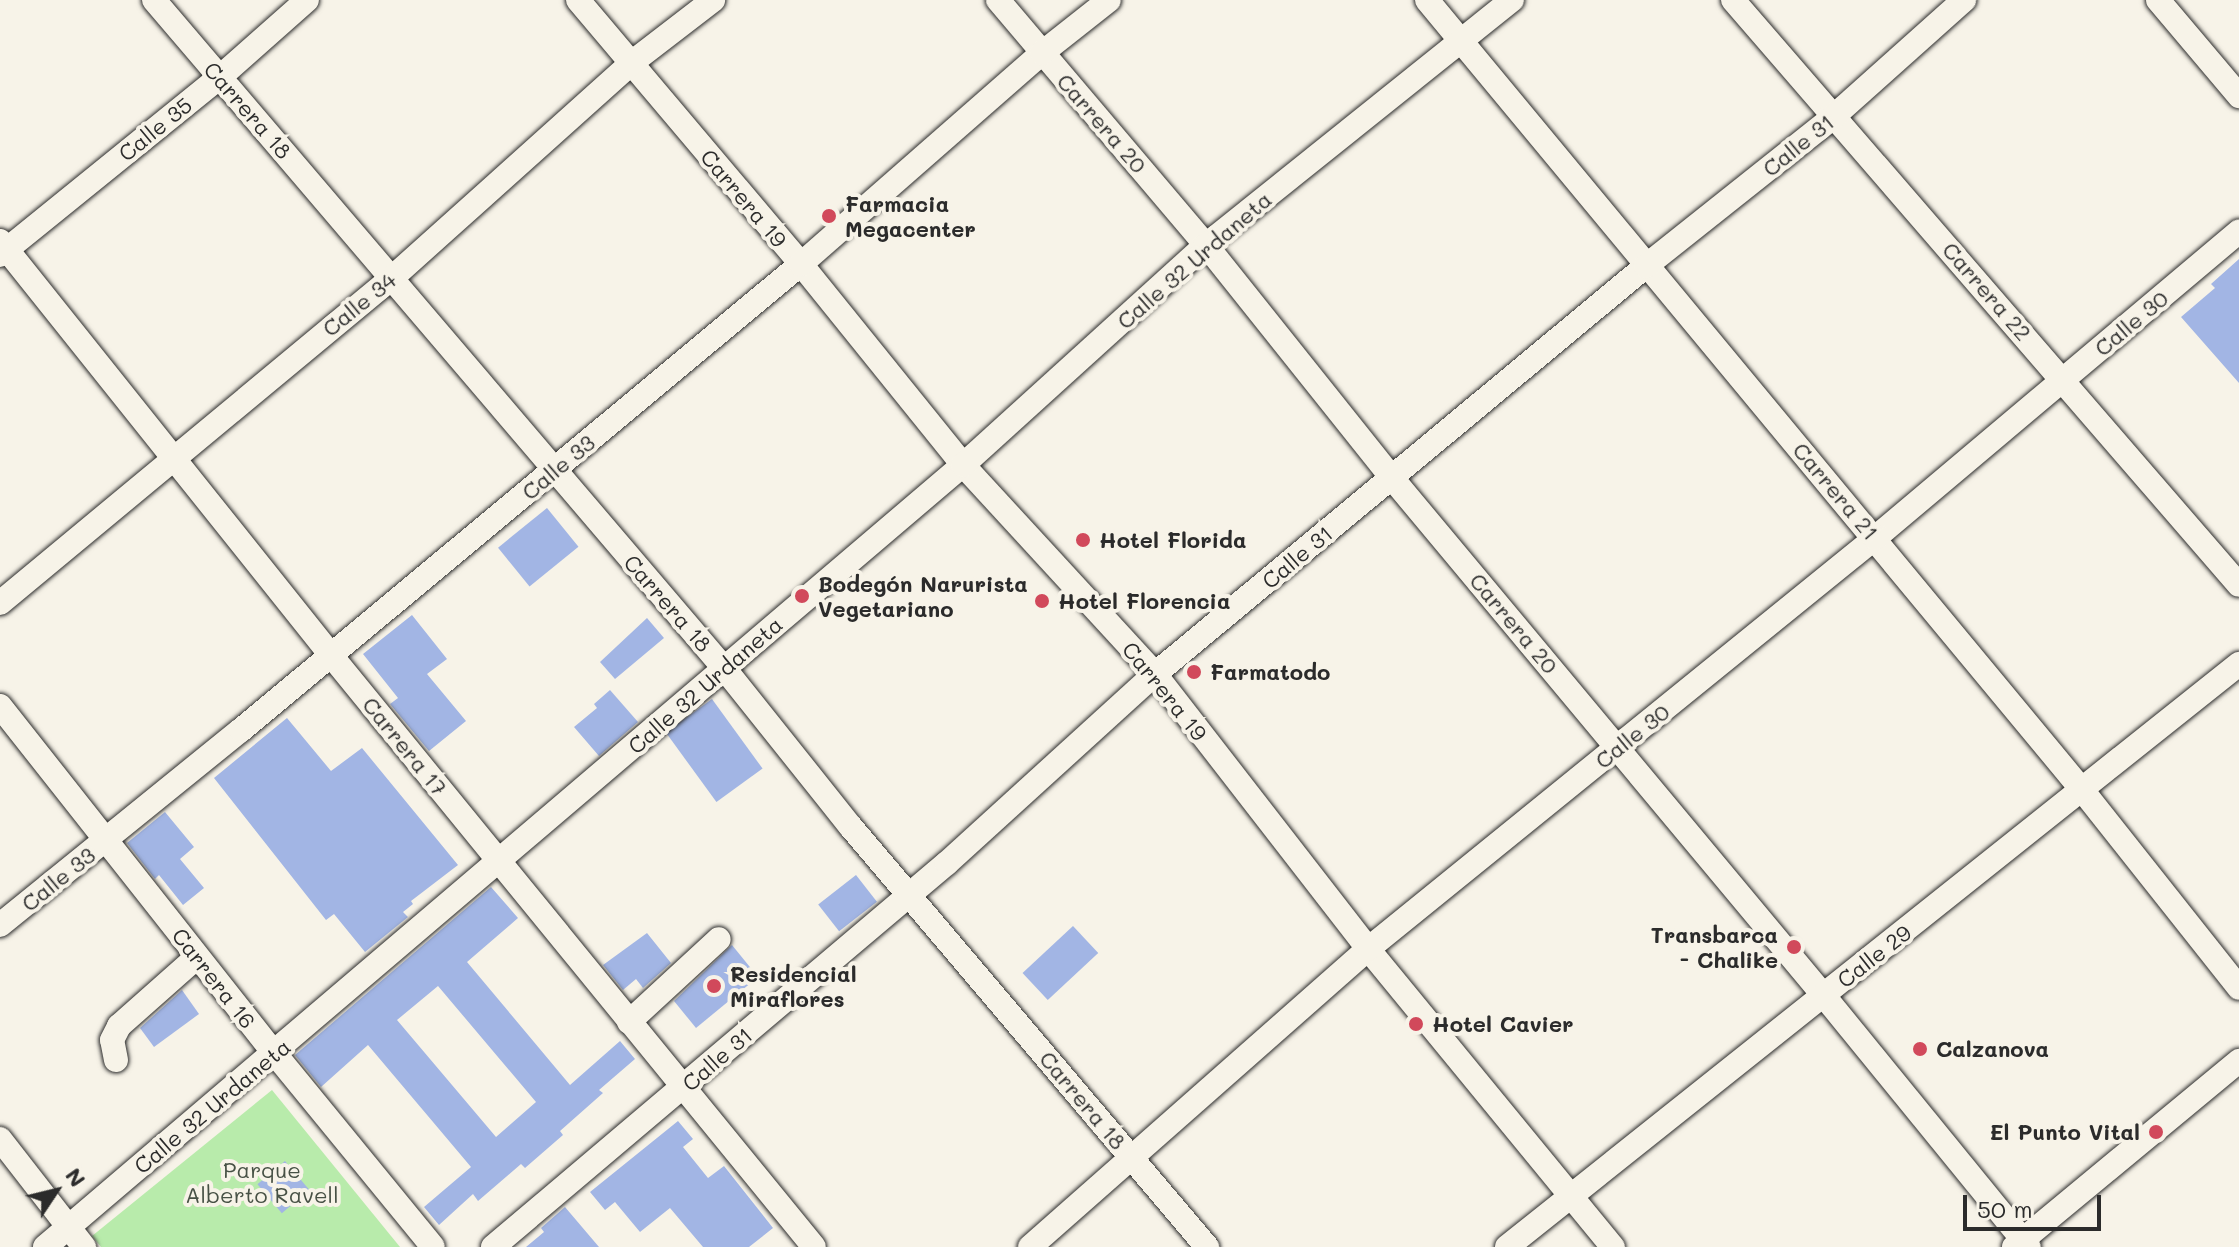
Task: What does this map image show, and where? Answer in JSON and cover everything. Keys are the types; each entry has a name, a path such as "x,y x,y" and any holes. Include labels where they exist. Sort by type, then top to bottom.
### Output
{"street":[{"name":"Carrera 18","path":"154,0 724,668 851,827 1207,1247"},
{"name":"Calle 35","path":"2,248 220,77 307,0"},
{"name":"Carrera 19","path":"578,0 801,264 963,465 1155,674 1368,949 1613,1247"},
{"name":"Calle 34","path":"0,603 393,277 630,64 713,0"},
{"name":"Carrera 20","path":"998,0 1206,245 1392,478 1824,996 2022,1245"},
{"name":"Calle 33","path":"0,925 553,471 801,264 1042,53 1109,0"},
{"name":"Carrera 21","path":"1427,0 2083,791 2239,988"},
{"name":"Calle 32 Urdaneta","path":"45,1247 963,465 1206,245 1512,0"},
{"name":"Carrera 22","path":"1733,0 2064,379 2239,585"},
{"name":"Calle 31","path":"493,1247 909,894 1155,674 1646,266 1833,117 1964,0"},
{"path":"2158,0 2239,96"},
{"name":"Calle 30","path":"1030,1247 1134,1159 1368,949 1875,538 2239,232"},
{"name":"Carrera 17","path":"2,248 814,1247"},
{"name":"Calle 29","path":"1507,1247 2239,664"},
{"name":"Carrera 16","path":"0,706 197,957 433,1247"},
{"path":"629,1022 719,939"},
{"path":"116,1060 112,1040 119,1026 197,957"},
{"path":"2022,1245 2239,1061"},
{"path":"0,1139 84,1247"}],"green space":[{"name":"Parque Alberto Ravell","path":"272,1090 400,1247 101,1247 92,1236"}],"building":[{"path":"2239,259 2239,383 2181,317 2215,288 2211,284"},
{"path":"547,508 578,547 530,587 498,548"},
{"path":"412,615 447,659 427,674 466,721 429,751 390,704 398,698 363,654"},
{"path":"647,618 664,638 615,679 600,662"},
{"path":"610,690 638,722 599,756 574,727 597,708 594,704"},
{"path":"712,699 763,769 716,802 666,733"},
{"path":"287,718 331,771 362,748 458,865 411,901 413,904 403,912 408,917 365,952 334,914 326,920 214,778"},
{"path":"165,812 194,847 180,859 204,888 183,905 159,875 155,879 127,843"},
{"path":"856,875 877,902 839,931 818,905"},
{"path":"491,887 518,918 467,962 570,1085 620,1041 635,1059 599,1090 603,1093 560,1131 563,1135 525,1168 521,1164 478,1201 473,1194 439,1225 424,1207 471,1167 368,1045 321,1087 295,1055","holes":["438,986 536,1102 496,1137 397,1020"]},
{"path":"1073,926 1098,953 1048,1000 1023,973"},
{"path":"647,933 671,963 643,988 636,979 623,990 603,965"},
{"name":"Residencial Miraflores","path":"732,945 758,977 696,1028 674,1001"},
{"path":"182,990 199,1014 154,1047 140,1028"},
{"path":"678,1121 693,1139 683,1147 708,1178 724,1166 773,1228 749,1247 703,1247 670,1208 640,1232 615,1202 605,1210 590,1192"},
{"path":"285,1161 309,1190 282,1213 257,1184"},
{"path":"565,1207 599,1247 526,1247 544,1232 541,1228"}],"place":[{"name":"Farmacia Megacenter","path":"829,216"},
{"name":"Hotel Florida","path":"1083,540"},
{"name":"Bodegón Narurista Vegetariano","path":"802,596"},
{"name":"Hotel Florencia","path":"1042,601"},
{"name":"Farmatodo","path":"1194,672"},
{"name":"Transbarca - Chalike","path":"1794,947"},
{"name":"Residencial Miraflores","path":"714,986"},
{"name":"Hotel Cavier","path":"1416,1024"},
{"name":"Calzanova","path":"1920,1049"},
{"name":"El Punto Vital","path":"2156,1132"}]}
